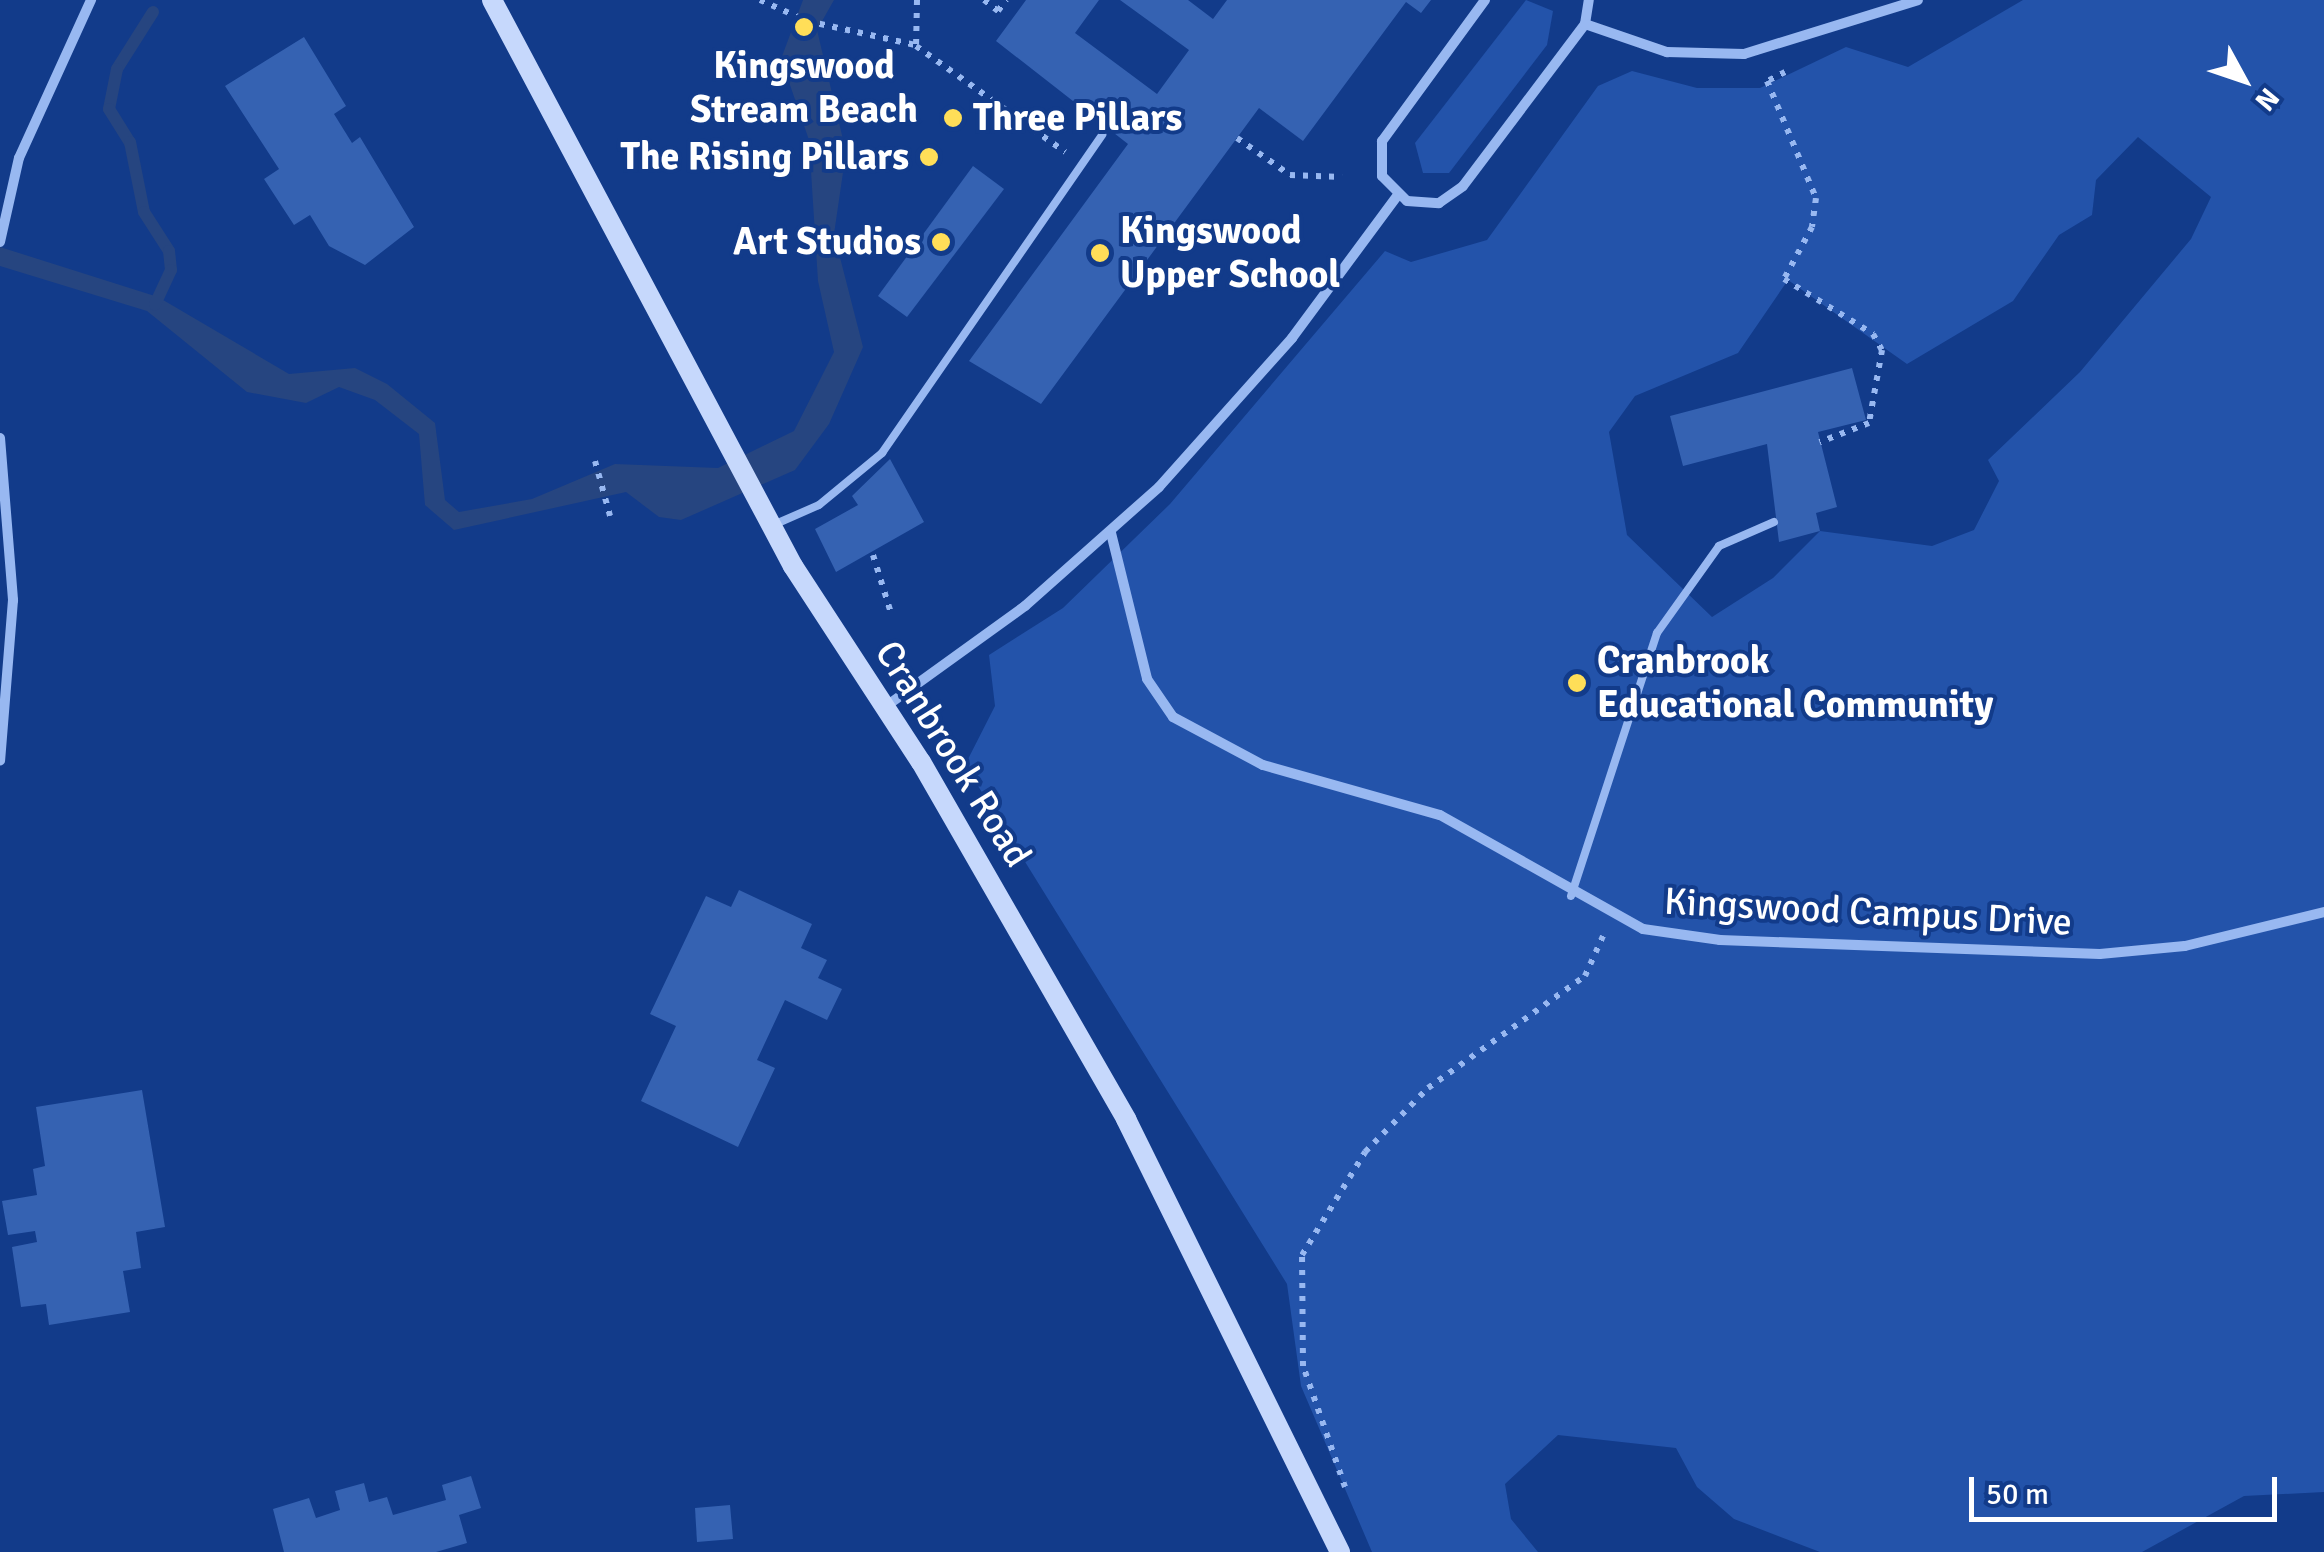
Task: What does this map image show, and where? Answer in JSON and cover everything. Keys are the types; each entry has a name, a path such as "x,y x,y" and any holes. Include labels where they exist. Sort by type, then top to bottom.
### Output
{"street":[{"path":"0,242 19,158 91,0"},
{"name":"Cranbrook Road","path":"492,0 710,420 793,566 885,707 1126,1118 1338,1548"},
{"path":"1485,0 1382,141 1380,167 1397,196 1430,205 1452,197 1586,24 1589,0"},
{"path":"1586,24 1706,56 1814,34 1918,0"},
{"path":"885,707 1111,533 1250,388 1397,196"},
{"path":"0,438 13,600 0,760"},
{"name":"Kingswood Campus Drive","path":"1111,533 1146,679 1173,717 1262,766 1440,816 1611,919 1720,940 2100,954 2185,946 2324,912"}],"lane":[{"path":"771,526 819,505 882,453 1102,135"},
{"path":"1571,896 1657,633 1720,546 1774,522"}],"path":[{"path":"760,0 837,30 916,46 1082,164"},
{"path":"916,46 917,0"},
{"path":"984,0 998,10 1006,0"},
{"path":"1814,34 1815,56 1766,81 1816,198 1812,227 1784,279 1874,334 1882,350 1869,423 1820,442"},
{"path":"1238,138 1290,175 1342,178"},
{"path":"595,461 610,516"},
{"path":"873,555 890,610"},
{"path":"1338,1548 1359,1526 1304,1366 1302,1255 1365,1152 1428,1088 1585,976 1611,919"}],"shaded area":[{"path":"803,0 834,0 817,30 846,152 834,234 863,347 829,424 795,470 681,520 659,517 626,492 454,530 425,505 419,434 375,400 339,387 306,403 247,392 147,311 0,266 0,247 158,297 289,374 355,368 387,384 435,423 445,500 459,512 532,499 615,464 718,468 794,431 834,352 818,281 809,140 781,59"},
{"path":"1526,0 1553,11 1547,45 1449,173 1423,173 1415,143"},
{"name":"Cranbrook Educational Community","path":"2023,0 2324,0 2324,1492 2244,1496 2142,1552 1820,1552 1734,1519 1697,1487 1676,1448 1558,1435 1505,1484 1511,1519 1538,1552 1372,1552 1301,1386 1287,1284 965,765 995,706 989,655 1063,608 1170,504 1385,251 1411,262 1487,240 1598,86 1632,71 1697,88 1760,88 1846,47 1908,67","holes":["2138,137 2211,197 2191,239 2080,372 1988,460 1999,481 1974,530 1932,546 1820,531 1773,578 1712,617 1627,535 1609,432 1635,396 1738,353 1788,280 1907,364 2013,301 2059,235 2092,215 2096,180"]}],"building":[{"name":"Kingswood Upper School","path":"1026,0 1099,0 1075,33 1157,94 1189,50 1120,0 1188,0 1213,19 1227,0 1431,0 1421,13 1406,2 1303,141 1259,108 1041,404 969,361 1128,144 996,41"},
{"path":"304,37 346,106 334,114 352,143 360,137 414,227 365,265 329,246 310,215 294,225 264,179 279,169 225,86"},
{"name":"Art Studios","path":"973,166 1004,189 907,317 878,296"},
{"path":"1852,368 1866,420 1818,432 1837,507 1816,513 1820,531 1779,542 1767,444 1683,466 1670,416"},
{"path":"890,459 924,522 836,572 815,529 858,505 852,496"},
{"path":"739,890 812,924 801,948 827,960 818,978 842,989 827,1020 785,1000 757,1060 775,1068 738,1147 641,1101 676,1026 650,1014 706,896 731,907"},
{"path":"142,1090 165,1227 136,1232 141,1268 123,1271 130,1312 49,1325 46,1304 21,1307 12,1247 37,1242 35,1231 8,1235 2,1201 37,1195 33,1169 45,1166 36,1107"},
{"path":"471,1476 481,1508 459,1515 467,1543 436,1552 284,1552 273,1509 309,1498 316,1518 340,1510 335,1491 364,1483 369,1502 387,1497 393,1515 446,1500 442,1485"},
{"path":"730,1505 733,1539 697,1542 695,1508"}],"waterway":[{"path":"153,12 117,69 109,109 130,142 144,212 169,251 171,270 155,305"}],"place":[{"name":"Kingswood Stream Beach","path":"804,27"},
{"name":"Three Pillars","path":"953,118"},
{"name":"The Rising Pillars","path":"929,157"},
{"name":"Art Studios","path":"941,242"},
{"name":"Kingswood Upper School","path":"1100,253"},
{"name":"Cranbrook Educational Community","path":"1577,683"}]}
